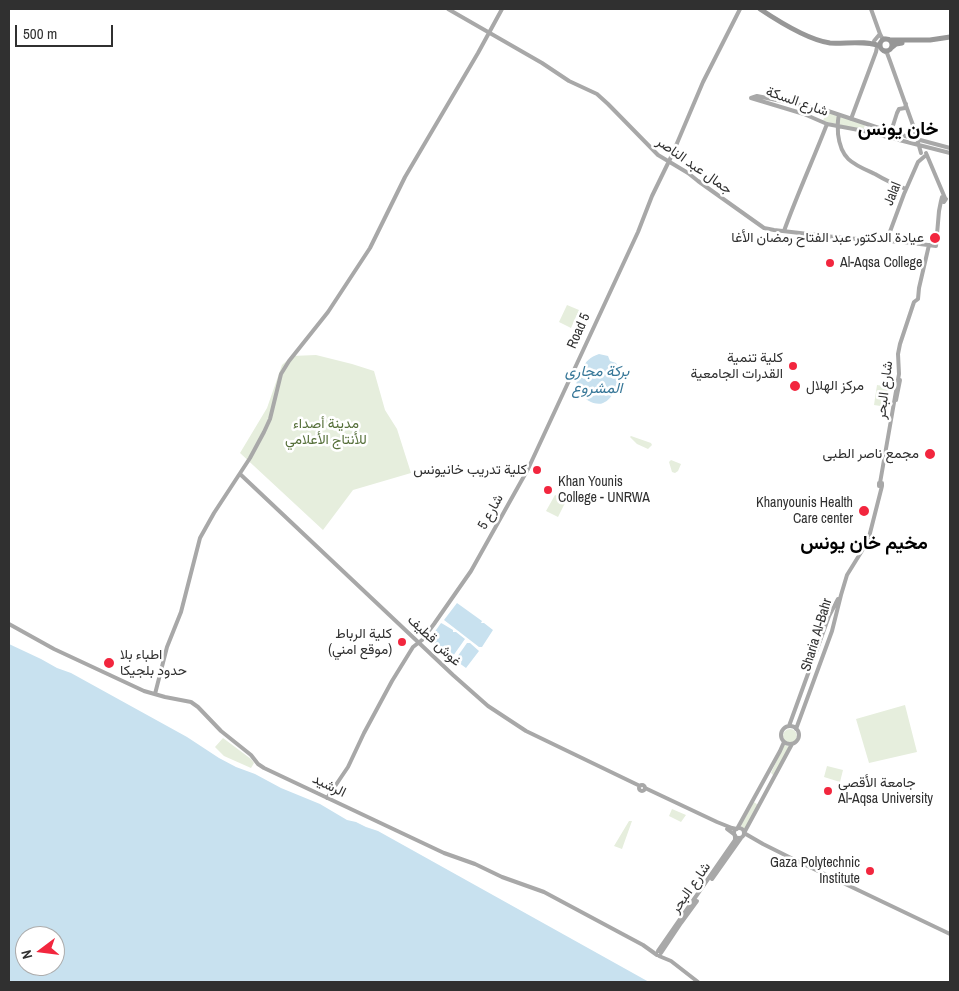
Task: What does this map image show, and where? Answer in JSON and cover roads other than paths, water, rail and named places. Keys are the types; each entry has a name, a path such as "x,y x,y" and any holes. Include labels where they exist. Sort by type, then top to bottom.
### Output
{"highway":[{"path":"760,9 821,41 844,44 915,42"},
{"path":"881,43 887,51 899,43 950,39"},
{"path":"881,43 892,44 891,49"},
{"path":"891,56 899,43"}],"main road":[{"name":"جمال عبد الناصر","path":"448,9 542,63 566,79 597,94 668,163 763,229 842,239 884,241"},
{"path":"155,694 167,647 181,612 199,542 214,513 257,445 270,419 278,382 283,370 328,312 370,248 405,177 490,33 502,9"},
{"name":"Road 5","path":"535,454 638,232 652,196 714,59 740,9"},
{"path":"852,119 877,47 881,43 881,36 870,9"},
{"path":"870,9 881,43 889,57 919,140"},
{"path":"891,49 891,56 923,153"},
{"name":"شارع السكة","path":"950,148 892,133 825,110 757,96 750,98 804,114 827,124 890,138 923,153 950,153"},
{"path":"890,138 897,113 900,109 905,108 906,104"},
{"path":"839,115 836,126 838,144 841,152 852,165 906,190"},
{"path":"784,231 827,124"},
{"path":"836,126 841,150 852,163 906,190"},
{"path":"838,134 840,130 846,128"},
{"name":"جمال عبد الناصر","path":"668,163 688,173 735,206 759,226 769,229 842,238 936,246 939,211 943,199 923,153"},
{"name":"Jalal","path":"892,242 888,237 909,182 923,153"},
{"name":"Jalal","path":"884,241 906,190"},
{"name":"شارع البحر","path":"841,595 848,573 867,543 871,532 897,391 901,347 916,300 918,299 929,245"},
{"name":"شارع 5","path":"418,642 437,620 464,580 487,543 535,454"},
{"name":"غوش قطيف","path":"240,474 312,544 477,697 506,719 526,731 640,786 644,785 645,788 717,822"},
{"name":"Sharia Al-Bahr","path":"790,726 829,616 841,595"},
{"name":"Sharia Al-Bahr","path":"796,728 832,631 841,595"},
{"name":"الرشيد","path":"9,624 54,649 130,685 155,694 191,702 251,755 258,764 444,853 544,892 658,953 698,982"},
{"path":"327,798 348,767 386,690 418,642"},
{"path":"742,838 792,744 798,738 799,733 796,728 790,726 784,728 781,736 784,742 792,744"},
{"path":"735,835 735,831 784,742"},
{"path":"757,794 764,797"},
{"path":"717,822 732,828 742,829 744,833 763,844 950,934"},
{"path":"717,822 730,830 737,838 763,844"},
{"name":"شارع البحر","path":"658,953 733,843 736,838 735,835"},
{"name":"شارع البحر","path":"658,953 742,838"}],"water":[{"name":"بركة مجارى المشروع","path":"599,354 608,356 610,361 616,363 621,374 610,398 603,403 596,404 584,398 578,391 577,378 587,362 593,356"},
{"path":"457,603 482,621 481,623 484,623 493,630 482,647 479,647 444,620"},
{"path":"441,623 465,639 453,656 429,640"},
{"path":"467,643 470,643 479,651 466,668 455,660"},
{"path":"9,644 71,673 187,737 236,767 320,804 347,820 378,831 649,982 9,982"}],"place":[{"name":"عيادة الدكتور عبد الفتاح رمضان الأغا","path":"935,238"},
{"name":"Al-Aqsa College","path":"830,263"},
{"name":"كلية تنمية القدرات الجامعية","path":"793,366"},
{"name":"مركز الهلال","path":"795,386"},
{"name":"مجمع ناصر الطبى","path":"930,454"},
{"name":"كلية تدريب خانيونس","path":"537,470"},
{"name":"Khan Younis College - UNRWA","path":"548,490"},
{"name":"Khanyounis Health Care center","path":"864,511"},
{"name":"كلية الرباط (موقع امني)","path":"402,642"},
{"name":"اطباء بلا حدود بلجيكا","path":"109,663"},
{"name":"جامعة الأقصى Al-Aqsa University","path":"828,791"},
{"name":"Gaza Polytechnic Institute","path":"870,871"}],"district":[{"name":"خان يونس","path":"898,130"},
{"name":"مخيم خان يونس","path":"864,544"}],"park label":[{"name":"مدينة أصداء للأنتاج الأعلامي","path":"326,432"}]}
